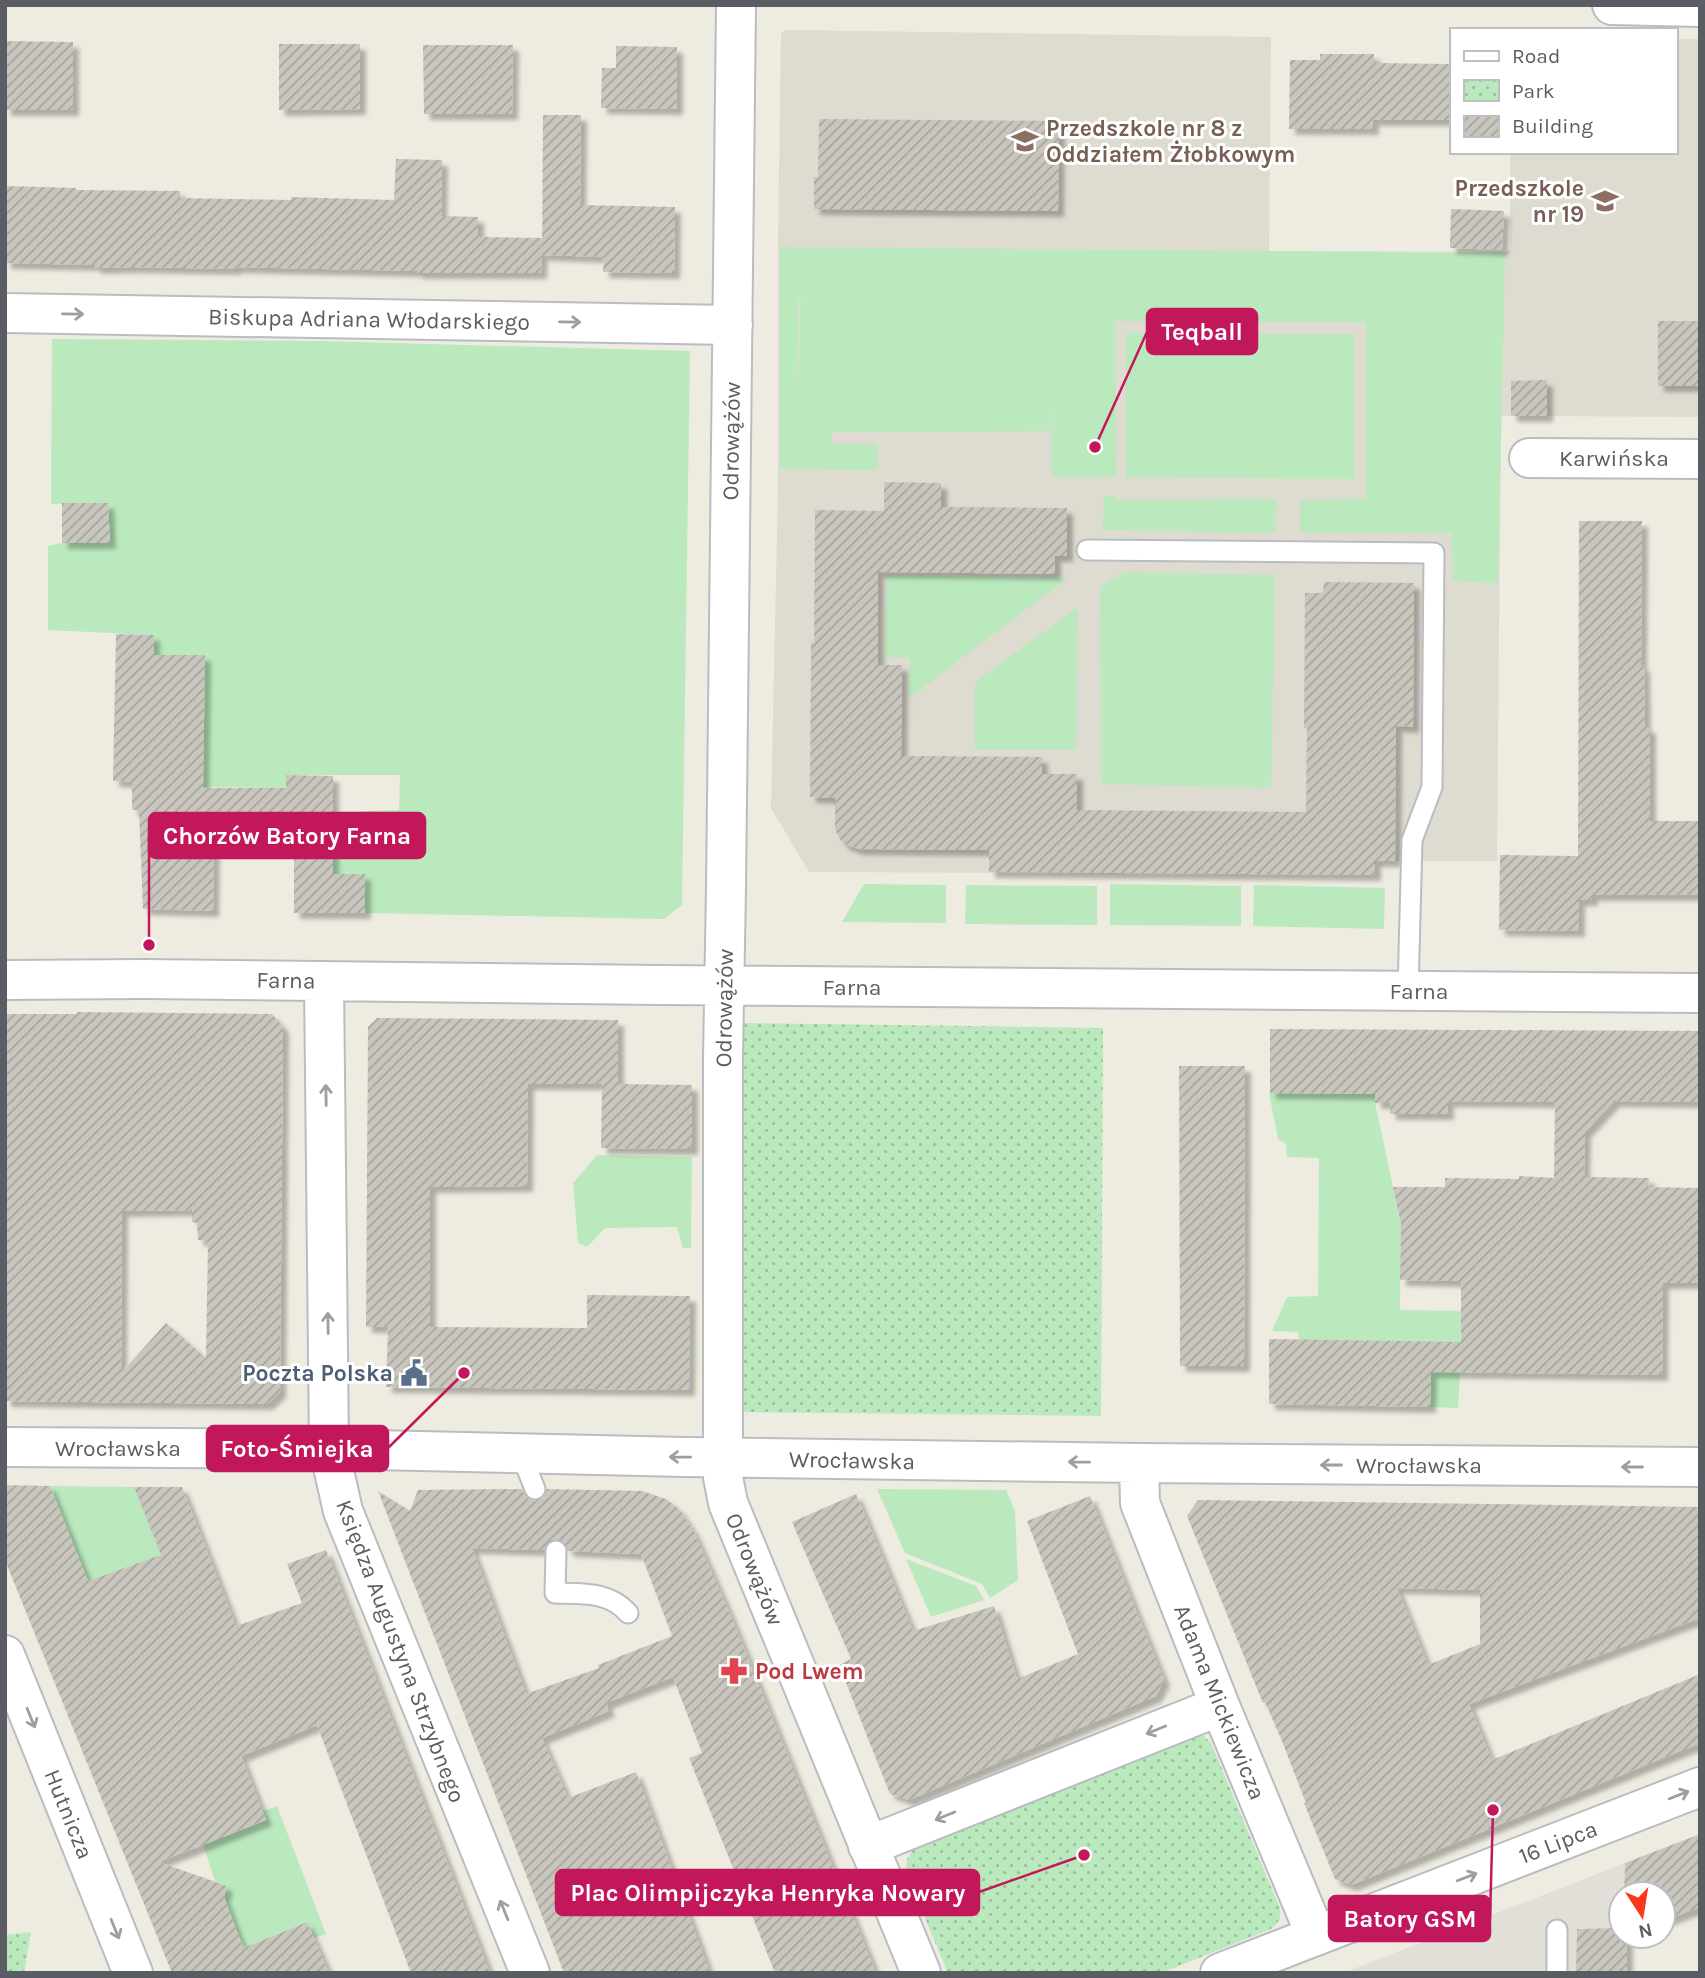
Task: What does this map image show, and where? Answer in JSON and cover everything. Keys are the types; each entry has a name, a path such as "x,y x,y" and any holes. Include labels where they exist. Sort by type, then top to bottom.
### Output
{"street":[{"name":"Odrowążów","path":"736,5 723,1057 723,1477 728,1503 921,1973"},
{"path":"1612,5 1700,7"},
{"name":"Biskupa Adriana Włodarskiego","path":"5,313 733,325"},
{"name":"Karwińska","path":"1529,458 1700,459"},
{"name":"Farna","path":"5,980 1700,993"},
{"name":"Księdza Augustyna Strzybnego","path":"324,981 330,1449 343,1511 530,1973"},
{"name":"Wrocławska","path":"5,1447 330,1449 722,1458 1139,1463 1700,1467"},
{"name":"Adama Mickiewicza","path":"1139,1463 1140,1503 1220,1706 1316,1936"},
{"name":"Hutnicza","path":"5,1655 133,1973"},
{"path":"869,1846 1220,1706"},
{"name":"16 Lipca","path":"1220,1973 1278,1962 1316,1936 1700,1787"}],"lane":[{"path":"1087,550 1434,553 1432,787 1412,840 1408,991"},
{"path":"521,1454 535,1489"},
{"path":"556,1551 555,1593 595,1594 619,1602 628,1613"},
{"path":"1557,1930 1557,1973"}],"shaded area":[{"path":"781,32 1271,37 1269,251 1506,252 1510,249 1510,154 1677,154 1677,39 1700,39 1700,417 1501,416 1497,861 1376,861 1375,875 809,872 771,808 778,487"},
{"path":"1625,1863 1624,1880 1607,1880 1607,1950 1622,1950 1624,1973 1343,1973"}],"green space":[{"path":"780,247 1505,253 1498,583 1453,581 1452,533 1300,532 1300,500 1366,499 1366,322 1115,321 1116,477 1052,477 1051,384 1050,431 832,432 832,444 878,444 877,470 780,469","holes":["798,299 864,299 800,300 799,433"]},
{"path":"1126,333 1354,334 1354,479 1126,477"},
{"path":"52,339 319,341 690,351 682,905 664,919 365,913 365,874 294,874 294,841 333,841 333,812 399,810 400,775 286,775 286,810 269,788 197,787 205,656 154,655 153,635 48,630 48,546 62,543 110,543 108,503 51,504"},
{"path":"1104,496 1115,496 1116,500 1276,499 1275,533 1103,530"},
{"path":"1125,572 1275,575 1271,788 1101,784 1100,586"},
{"path":"887,575 1068,578 909,698 910,658 885,657"},
{"path":"1077,608 1076,750 975,750 975,682"},
{"path":"864,884 946,885 946,923 842,922"},
{"path":"1110,884 1241,886 1241,926 1110,925"},
{"path":"966,885 1097,886 1097,925 965,924"},
{"path":"1254,885 1385,888 1384,929 1253,926"},
{"path":"744,1023 1103,1028 1101,1416 741,1412"},
{"path":"1269,1093 1375,1094 1401,1224 1400,1310 1461,1311 1458,1408 1430,1407 1432,1342 1299,1340 1298,1332 1272,1331 1287,1297 1318,1296 1319,1158 1287,1157 1286,1144 1278,1139"},
{"path":"597,1155 692,1157 691,1248 683,1248 677,1227 605,1228 587,1247 578,1243 573,1183"},
{"path":"50,1486 134,1487 161,1555 89,1585"},
{"path":"877,1489 1006,1490 1015,1511 1018,1580 990,1598 982,1584 905,1553"},
{"path":"906,1559 976,1586 984,1600 931,1617"},
{"path":"1197,1735 1204,1736 1211,1743 1279,1906 1280,1919 1271,1929 1161,1973 948,1973 906,1873 907,1859 914,1848"},
{"path":"277,1806 326,1934 314,1938 307,1922 245,1947 224,1897 227,1886 215,1881 203,1845 266,1820 263,1811"},
{"path":"31,1932 24,1973 5,1973 5,1935"}],"building":[{"path":"5,41 73,42 73,110 5,110"},
{"path":"279,44 360,44 360,109 279,110"},
{"path":"423,45 513,45 512,114 424,114"},
{"path":"616,46 677,47 677,109 601,108 602,68 616,68"},
{"path":"1320,54 1374,54 1374,63 1450,64 1450,120 1373,120 1373,129 1289,129 1290,60 1320,60"},
{"path":"543,115 581,115 580,205 675,207 674,273 603,272 604,257 542,255"},
{"path":"819,119 1059,121 1058,211 814,209 814,177 818,177"},
{"path":"396,159 442,160 441,216 478,217 478,237 542,238 541,273 417,273 235,267 95,268 95,265 5,263 5,186 180,191 180,198 394,200"},
{"path":"1451,209 1504,211 1502,250 1450,248"},
{"path":"1658,321 1700,321 1700,386 1658,386"},
{"path":"1547,380 1547,416 1511,416 1511,381"},
{"path":"884,482 941,483 941,507 1067,508 1067,556 1055,556 1055,574 878,572 878,665 902,665 901,756 1042,757 1042,774 1077,774 1077,810 1306,812 1305,593 1323,593 1324,582 1414,583 1413,727 1396,726 1395,861 1375,861 1375,875 989,872 989,850 858,849 844,844 835,829 835,798 810,797 815,510 884,511"},
{"path":"62,503 108,503 110,543 62,543"},
{"path":"1579,521 1642,521 1641,665 1644,666 1645,727 1650,727 1650,821 1700,821 1700,895 1592,895 1592,900 1579,900 1579,931 1499,930 1500,855 1578,856"},
{"path":"116,634 154,635 154,655 205,655 203,788 286,788 286,775 333,776 333,874 365,874 365,913 294,913 294,841 214,841 213,911 143,909 139,810 132,810 132,782 113,781"},
{"path":"5,1014 272,1014 283,1027 280,1392 267,1404 5,1401","holes":["192,1210 192,1222 197,1223 198,1240 208,1241 206,1358 166,1323 121,1373 122,1211"]},
{"path":"377,1018 618,1020 618,1084 692,1085 692,1149 601,1148 602,1084 528,1084 527,1186 430,1187 430,1327 587,1328 587,1295 690,1296 689,1390 386,1387 388,1327 366,1327 368,1027"},
{"path":"1270,1029 1700,1031 1700,1102 1614,1101 1585,1132 1584,1177 1649,1178 1648,1187 1700,1188 1700,1283 1663,1283 1662,1375 1431,1372 1430,1407 1269,1404 1269,1339 1461,1342 1461,1281 1400,1280 1401,1224 1393,1187 1445,1187 1445,1178 1554,1178 1555,1102 1448,1101 1448,1114 1390,1114 1390,1103 1375,1103 1375,1094 1270,1093"},
{"path":"1179,1066 1245,1066 1244,1366 1180,1366"},
{"path":"5,1485 50,1486 88,1581 161,1555 134,1487 182,1487 236,1626 302,1603 287,1564 326,1550 490,1973 411,1973 317,1725 241,1756 266,1820 159,1862 227,1886 224,1897 243,1948 307,1922 329,1973 172,1973 5,1560"},
{"path":"522,1489 527,1498 534,1501 544,1497 547,1489 642,1491 666,1499 679,1509 694,1532 730,1614 876,1973 775,1973 689,1758 702,1753 673,1677 606,1703 609,1711 542,1738 568,1798 636,1772 710,1973 564,1973 378,1491 410,1511 418,1490","holes":["557,1539 566,1545 568,1551 641,1554 672,1636 598,1665 599,1668 526,1694 472,1548 544,1550 550,1541"]},
{"path":"856,1494 913,1631 994,1606 1017,1679 1078,1654 1027,1521 1090,1496 1164,1680 1156,1696 909,1800 890,1794 839,1665 851,1659 792,1522"},
{"path":"1198,1500 1700,1507 1700,1618 1469,1704 1492,1760 1700,1674 1700,1743 1351,1885 1335,1879 1282,1741 1265,1702 1263,1703 1187,1516","holes":["1397,1588 1480,1590 1480,1644 1428,1665"]},
{"path":"1700,1834 1700,1907 1677,1916 1677,1880 1624,1880 1625,1863"},
{"path":"1607,1928 1607,1950 1627,1950 1627,1973 1576,1973 1577,1929"}],"place":[{"name":"Przedszkole nr 8 z Oddziałem Żłobkowym","path":"1025,141"},
{"name":"Przedszkole nr 19","path":"1605,201"},
{"name":"Teqball","path":"1095,447"},
{"name":"Chorzów Batory Farna","path":"149,945"},
{"name":"Poczta Polska","path":"414,1373"},
{"name":"Foto-Śmiejka","path":"464,1373"},
{"name":"Pod Lwem","path":"734,1671"},
{"name":"Batory GSM","path":"1493,1810"},
{"name":"Plac Olimpijczyka Henryka Nowary","path":"1084,1855"}]}
